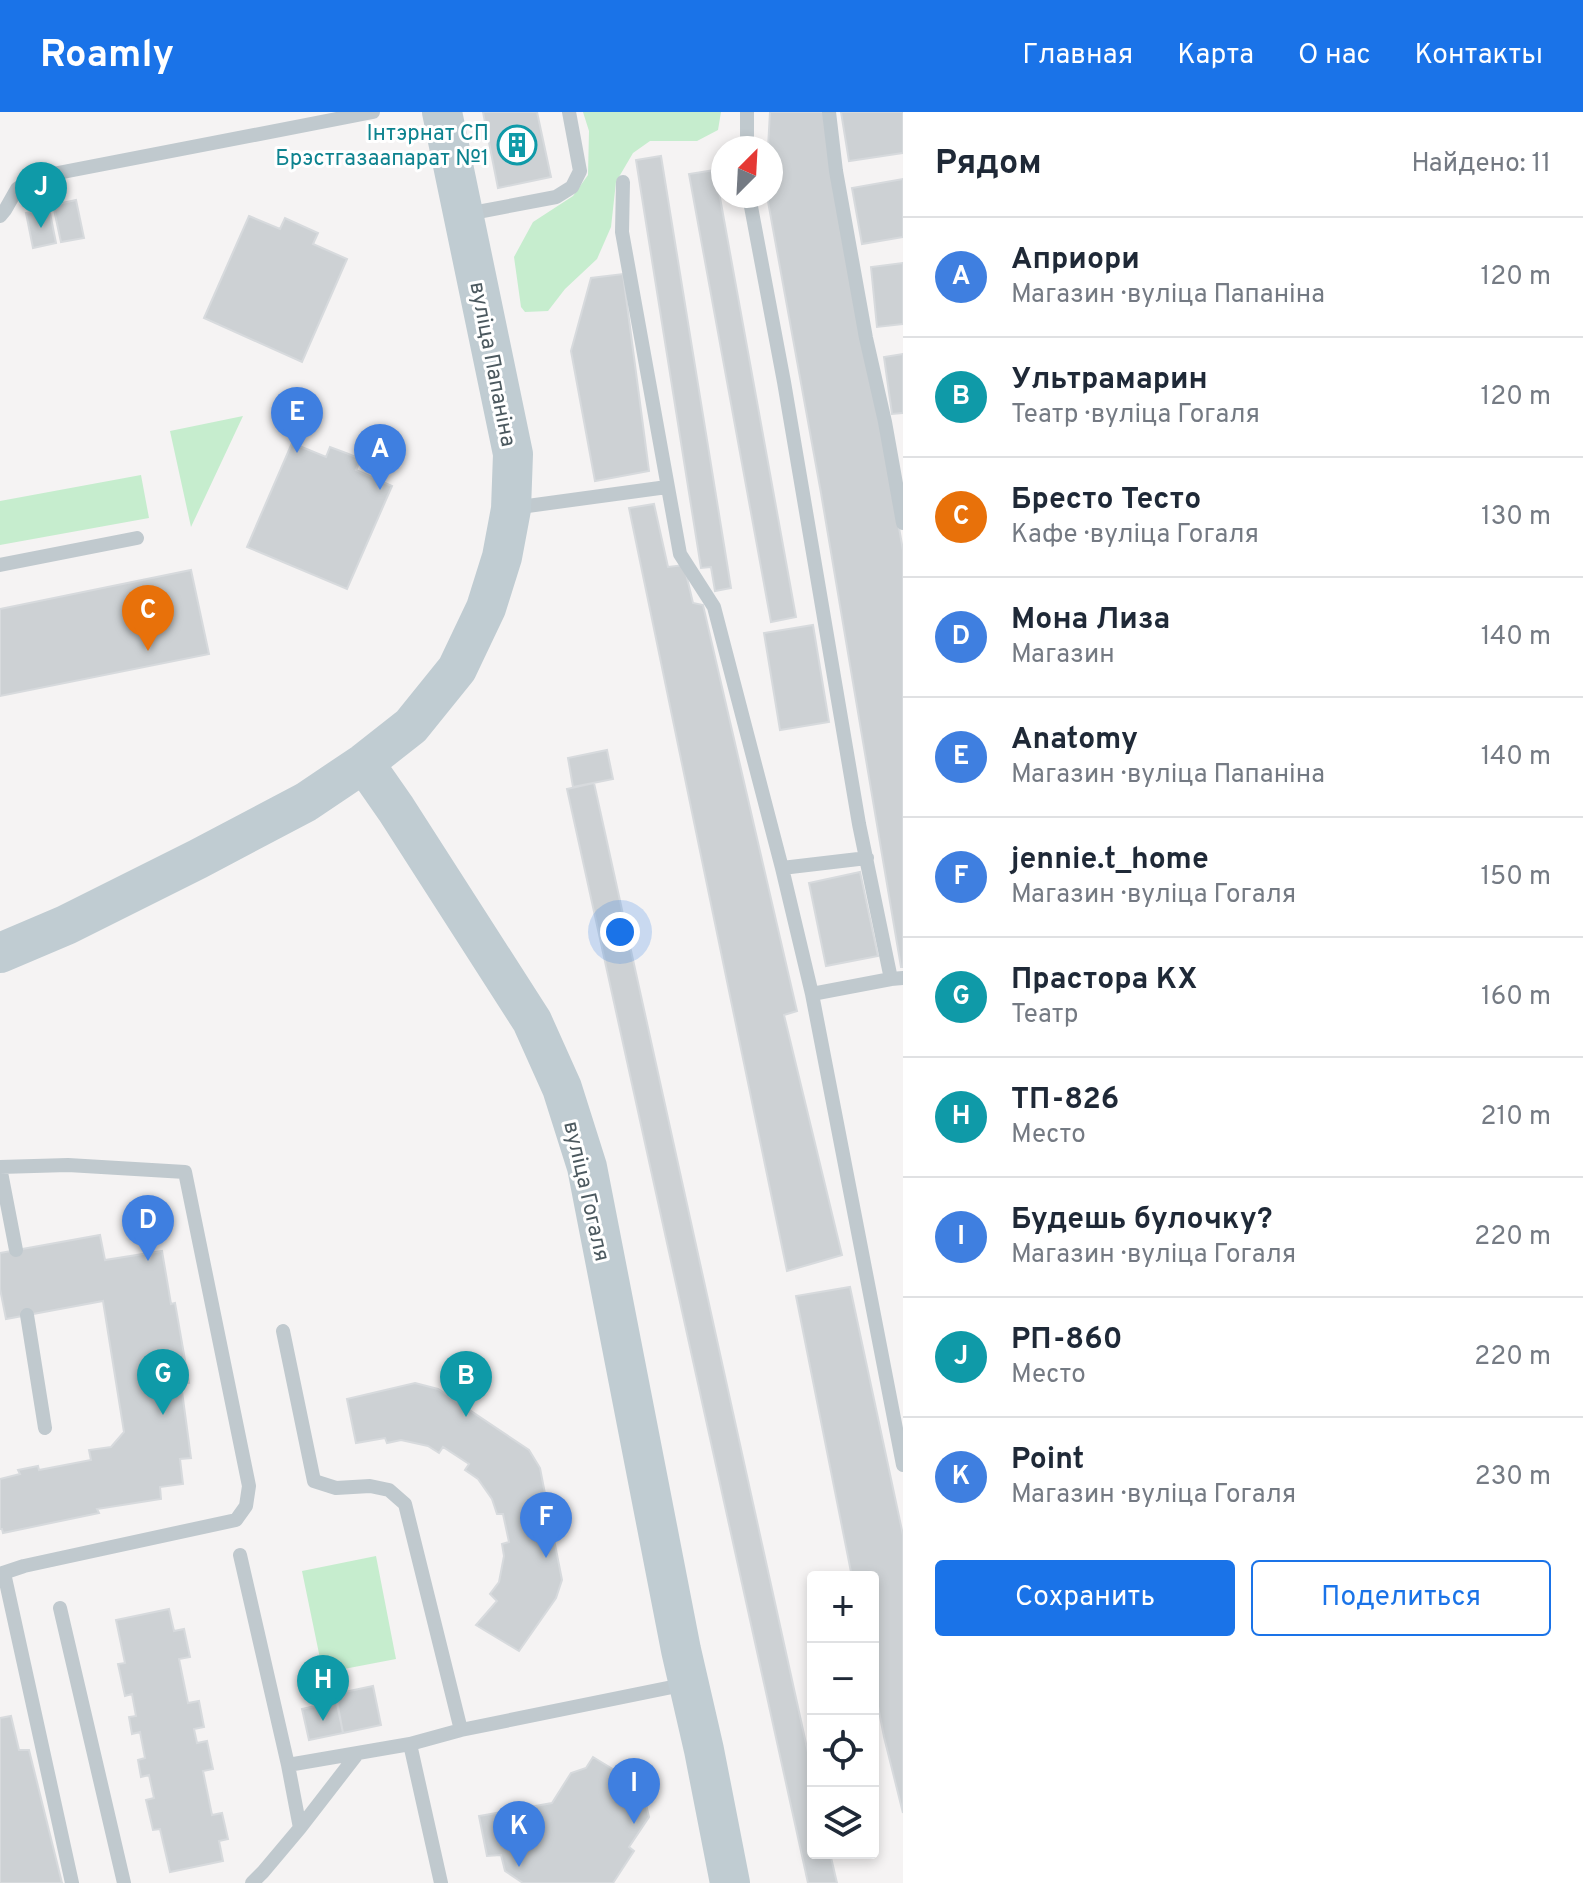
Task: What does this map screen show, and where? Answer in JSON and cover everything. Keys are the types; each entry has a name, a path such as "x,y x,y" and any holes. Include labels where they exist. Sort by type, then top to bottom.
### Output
{"street":[{"name":"вуліца Папаніна","path":"364,763 411,726 457,669 486,608 502,557 511,509 513,454 442,112"},
{"path":"0,953 66,925 198,859 306,802 364,763"},
{"name":"вуліца Гогаля","path":"364,763 532,1021 562,1088 587,1167 687,1684 704,1750 730,1883"}],"lane":[{"path":"0,216 17,189 32,178 373,112"},
{"path":"464,215 556,197 572,187 580,171 569,112"},
{"path":"747,112 747,136"},
{"path":"829,112 843,211 903,523"},
{"path":"623,182 622,232 680,554 714,607 782,868 812,994 903,1465"},
{"path":"751,208 859,824 897,978 812,994"},
{"path":"511,509 667,487"},
{"path":"0,565 137,538"},
{"path":"782,868 867,858"},
{"path":"16,1250 0,1167 68,1165 191,1172 249,1486 246,1506 236,1520 24,1566 2,1574 72,1883"},
{"path":"27,1315 45,1428"},
{"path":"283,1331 314,1481 336,1488 370,1486 389,1490 405,1504 461,1730"},
{"path":"240,1555 300,1828"},
{"path":"60,1608 124,1883"},
{"path":"288,1765 410,1744 461,1730 687,1684"},
{"path":"410,1744 441,1883"},
{"path":"252,1883 300,1828 358,1753"}],"green space":[{"path":"583,112 721,112 718,130 697,141 650,141 633,153 616,182 611,227 597,259 565,289 548,311 525,312 521,307 514,257 533,222 573,196 588,175 589,131"},
{"path":"243,416 191,527 170,431"},
{"path":"141,475 149,518 0,545 0,501"},
{"path":"376,1556 396,1659 323,1673 302,1571"}],"building":[{"name":"Інтэрнат СП Брэстгазаапарат №1","path":"483,112 537,112 551,177 498,188"},
{"path":"770,112 825,112 903,550 903,967 769,208 783,208 783,136 769,136"},
{"path":"841,112 903,112 903,153 849,161"},
{"path":"661,156 731,588 715,591 711,567 701,568 636,160"},
{"path":"711,171 711,208 722,208 796,617 771,622 689,174"},
{"path":"903,179 903,237 862,244 852,188"},
{"path":"76,200 84,238 61,242 53,205"},
{"path":"49,208 56,243 33,248 26,213"},
{"path":"249,216 280,229 285,218 318,233 313,244 347,259 302,362 204,318"},
{"path":"903,263 903,324 877,327 871,267"},
{"path":"623,274 649,471 595,481 571,351 591,278"},
{"path":"903,354 903,413 892,414 884,357"},
{"path":"292,443 326,457 330,447 361,459 356,470 392,486 347,589 247,547"},
{"path":"654,504 668,567 684,565 693,603 703,605 797,1011 784,1015 842,1255 787,1271 629,508"},
{"path":"191,570 209,654 0,696 0,609"},
{"path":"813,625 829,722 780,730 764,633"},
{"path":"607,750 613,779 573,787 568,758"},
{"path":"594,783 807,1748 807,1859 831,1859 837,1883 808,1883 567,789"},
{"path":"860,872 878,956 826,966 809,883"},
{"path":"100,1235 105,1260 162,1251 189,1383 181,1384 191,1458 180,1459 183,1484 160,1487 161,1499 97,1509 99,1513 3,1533 0,1529 0,1479 20,1474 18,1470 38,1466 39,1470 91,1460 89,1450 111,1447 124,1432 103,1301 6,1319 0,1289 0,1253"},
{"path":"850,1287 903,1535 903,1813 879,1712 879,1571 851,1571 796,1296"},
{"path":"415,1383 438,1389 529,1450 540,1468 562,1580 556,1598 519,1651 476,1625 497,1601 490,1594 499,1582 504,1556 502,1544 509,1542 503,1514 497,1514 492,1499 478,1479 465,1470 469,1464 443,1447 439,1453 428,1446 401,1440 387,1443 385,1438 356,1443 347,1399"},
{"path":"169,1609 174,1631 184,1629 190,1657 179,1659 188,1703 199,1701 204,1727 194,1729 197,1743 207,1741 213,1769 203,1771 212,1815 222,1813 228,1839 219,1841 223,1861 170,1872 160,1829 153,1830 146,1800 154,1798 149,1775 141,1777 138,1760 145,1758 140,1732 132,1734 129,1717 136,1716 132,1694 125,1696 118,1664 125,1663 116,1620"},
{"path":"373,1686 381,1725 343,1733 335,1694"},
{"path":"337,1701 343,1733 309,1740 302,1709"},
{"path":"11,1716 19,1750 29,1750 62,1883 0,1883 0,1718"},
{"path":"593,1757 642,1787 649,1817 629,1847 634,1851 613,1883 523,1883 505,1871 501,1855 487,1856 479,1816 552,1803 571,1773 586,1768"}],"place":[{"name":"Інтэрнат СП Брэстгазаапарат №1","path":"517,145"},
{"name":"РП-860","path":"41,228"},
{"name":"Anatomy","path":"297,453"},
{"name":"Априори","path":"380,490"},
{"name":"Бресто Тесто","path":"148,651"},
{"name":"Мона Лиза","path":"148,1261"},
{"name":"Прастора КХ","path":"163,1415"},
{"name":"Ультрамарин","path":"466,1417"},
{"name":"jennie.t_home","path":"546,1558"},
{"name":"ТП-826","path":"323,1721"},
{"name":"Будешь булочку?","path":"634,1824"},
{"name":"Point","path":"519,1867"}]}
